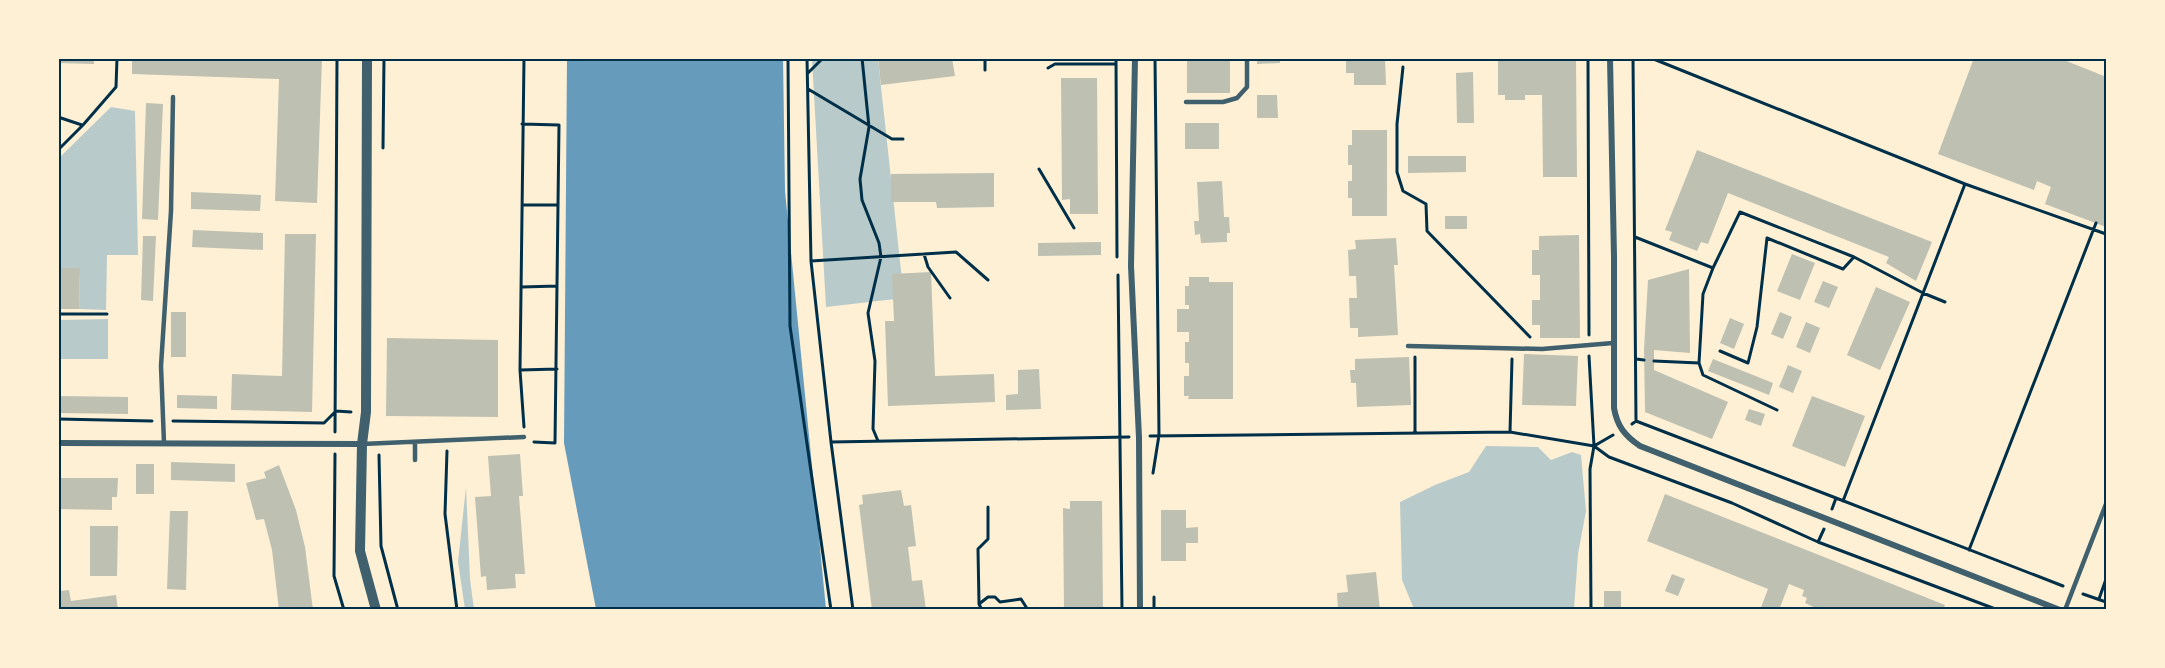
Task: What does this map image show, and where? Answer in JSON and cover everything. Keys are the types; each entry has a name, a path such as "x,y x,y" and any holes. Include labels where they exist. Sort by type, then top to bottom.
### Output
{"street":[{"path":"368,58 366,412 362,444 360,551 376,609"},
{"path":"1135,58 1131,266 1139,438 1140,609"},
{"path":"1610,58 1614,256 1612,343 1614,408 1621,430 1630,440 1640,446 2060,609"},
{"path":"58,443 362,444"}],"lane":[{"path":"1186,102 1223,102 1237,98 1247,87 1247,58"},
{"path":"164,443 161,366 171,211 173,97"},
{"path":"1408,346 1542,349 1612,343"},
{"path":"362,444 447,440 525,440"},
{"path":"415,442 415,460"},
{"path":"2065,609 2106,504"}],"path":[{"path":"58,150 116,87 117,58"},
{"path":"337,58 334,576 344,609"},
{"path":"522,124 559,125 555,443 525,440 520,370 522,124 524,58"},
{"path":"788,58 790,326 831,609"},
{"path":"807,58 812,261 831,442 853,609"},
{"path":"808,73 823,58"},
{"path":"862,58 868,127 860,179 862,200 879,243 881,257 868,313 875,361 873,429 878,441"},
{"path":"985,58 985,70"},
{"path":"1116,58 1122,609"},
{"path":"1152,479 1159,435 1155,58"},
{"path":"1588,58 1589,345 1594,446 1590,470 1591,609"},
{"path":"1633,58 1636,421"},
{"path":"1651,58 1965,184 2106,234"},
{"path":"1048,68 1055,64 1116,64"},
{"path":"1403,66 1396,124 1397,172 1403,191 1426,204 1427,231 1542,349"},
{"path":"808,89 868,127 892,139 903,139"},
{"path":"58,117 83,125"},
{"path":"1040,169 1074,228"},
{"path":"1843,501 1965,184"},
{"path":"523,205 557,205"},
{"path":"1777,410 1703,375 1699,363 1702,294 1740,212 1854,257 1923,293 1946,302"},
{"path":"1969,550 2096,223"},
{"path":"1635,237 1713,268"},
{"path":"1720,351 1748,363 1757,327 1767,238 1843,269 1854,257"},
{"path":"812,261 960,253 988,280"},
{"path":"924,254 928,267 950,298"},
{"path":"522,287 557,286"},
{"path":"58,314 107,314"},
{"path":"1415,346 1415,433"},
{"path":"1510,432 1512,348"},
{"path":"1636,360 1644,360"},
{"path":"1654,361 1699,363"},
{"path":"520,370 557,369"},
{"path":"58,419 324,423 336,411 366,412"},
{"path":"1594,446 1636,421"},
{"path":"1636,421 2106,603"},
{"path":"831,442 1139,438 1159,435 1510,432 1594,446 1609,457 1732,503 1818,542 1998,609"},
{"path":"447,440 445,514 457,609"},
{"path":"1818,542 1836,498"},
{"path":"982,609 978,549 988,539 988,507"},
{"path":"2099,600 2106,579"},
{"path":"1154,586 1154,609"},
{"path":"980,604 988,597 995,597 1000,602 1021,599 1028,609"}],"shaded area":[{"path":"812,59 878,59 904,298 826,307"},
{"path":"111,107 135,111 138,255 107,255 106,310 79,309 80,268 59,268 59,158"},
{"path":"108,319 108,359 59,359 59,320"},
{"path":"1486,446 1538,447 1551,460 1572,452 1581,455 1586,511 1578,554 1574,609 1414,609 1402,580 1400,502 1469,472"},
{"path":"466,487 470,579 474,609 465,609 458,562"}],"water":[{"path":"567,59 783,59 785,191 826,609 596,609 564,443"}],"building":[{"path":"58,58 94,58 94,64 58,63"},
{"path":"132,58 322,58 317,203 275,201 279,79 132,74"},
{"path":"878,58 952,58 955,76 881,85"},
{"path":"1187,58 1230,58 1230,93 1187,93"},
{"path":"1257,58 1280,58 1280,63 1257,64"},
{"path":"1346,58 1385,58 1386,85 1354,85 1354,73 1346,73"},
{"path":"1974,58 2059,58 2104,76 2106,70 2106,227 2045,204 2051,187 2037,181 2034,190 1938,154"},
{"path":"1576,60 1577,177 1543,177 1542,95 1525,95 1525,100 1505,100 1505,95 1498,95 1498,61"},
{"path":"1473,72 1474,123 1457,123 1456,73"},
{"path":"1061,78 1097,78 1098,214 1070,214 1070,199 1062,200"},
{"path":"1257,95 1277,95 1278,118 1257,118"},
{"path":"146,103 163,104 158,220 142,219"},
{"path":"1185,123 1219,123 1219,149 1185,149"},
{"path":"1352,130 1387,130 1387,216 1352,216 1352,198 1348,198 1348,181 1352,181 1352,165 1348,165 1348,145 1352,145"},
{"path":"1697,150 1932,242 1916,281 1886,263 1889,257 1728,193 1708,244 1701,242 1697,251 1669,240 1672,232 1665,230"},
{"path":"1408,156 1466,156 1466,172 1408,173"},
{"path":"994,173 994,207 937,208 936,202 891,202 891,174"},
{"path":"1222,181 1224,217 1229,217 1230,233 1227,233 1227,242 1201,243 1200,234 1195,235 1194,221 1199,221 1197,182"},
{"path":"191,192 261,195 260,211 191,209"},
{"path":"1445,216 1467,216 1467,229 1445,229"},
{"path":"193,230 263,233 263,250 192,247"},
{"path":"285,234 316,234 312,412 231,410 232,374 282,376"},
{"path":"1579,235 1580,338 1540,338 1540,325 1532,325 1532,300 1540,300 1540,275 1532,275 1532,250 1539,250 1539,236"},
{"path":"143,236 156,236 153,301 141,300"},
{"path":"1396,238 1398,265 1394,265 1398,335 1358,337 1358,328 1350,328 1349,298 1357,298 1356,276 1349,276 1348,250 1356,249 1355,240"},
{"path":"1101,242 1101,255 1038,256 1038,243"},
{"path":"1792,254 1815,263 1800,300 1777,291"},
{"path":"58,268 80,268 79,309 58,309"},
{"path":"1689,269 1690,353 1654,350 1654,370 1728,402 1712,439 1645,412 1644,349 1648,280"},
{"path":"931,272 935,376 994,374 995,402 888,406 885,321 894,321 892,274"},
{"path":"1189,277 1209,277 1209,282 1233,282 1233,399 1188,399 1189,396 1184,396 1184,376 1189,376 1189,363 1185,363 1185,342 1189,342 1189,332 1177,332 1177,309 1189,309 1189,305 1185,305 1185,286 1189,286"},
{"path":"1823,281 1838,287 1829,308 1814,302"},
{"path":"1876,287 1910,302 1880,370 1847,355"},
{"path":"171,312 186,312 186,357 171,357"},
{"path":"1780,312 1792,317 1783,339 1771,334"},
{"path":"1730,318 1744,324 1734,349 1720,343"},
{"path":"1806,322 1820,328 1810,353 1796,347"},
{"path":"387,338 498,340 498,417 386,416"},
{"path":"1524,354 1578,356 1576,406 1522,405"},
{"path":"1409,357 1411,405 1357,407 1356,383 1351,383 1350,370 1355,370 1355,359"},
{"path":"1713,359 1773,383 1769,395 1708,371"},
{"path":"1788,365 1802,371 1793,393 1779,387"},
{"path":"1039,369 1041,409 1006,410 1006,395 1018,394 1018,370"},
{"path":"177,395 217,396 217,409 177,408"},
{"path":"58,396 128,397 128,414 58,413"},
{"path":"1812,396 1865,416 1845,467 1792,446"},
{"path":"1749,409 1765,414 1761,426 1745,420"},
{"path":"520,454 523,496 519,496 525,574 515,574 516,588 487,590 486,576 481,577 475,497 491,496 488,456"},
{"path":"171,462 235,464 235,482 171,480"},
{"path":"136,464 154,464 154,494 136,494"},
{"path":"279,465 296,510 305,547 313,610 279,610 272,550 264,519 256,520 246,483 266,478 264,472"},
{"path":"58,478 118,478 117,497 112,497 112,510 58,509"},
{"path":"901,490 904,506 911,505 916,546 908,547 912,581 922,580 926,610 872,610 859,505 863,504 862,495"},
{"path":"1665,494 1945,605 1943,610 1820,610 1805,603 1807,598 1802,596 1804,590 1789,584 1779,610 1760,610 1768,589 1647,541"},
{"path":"1070,501 1102,501 1103,610 1064,610 1063,508 1070,509"},
{"path":"1161,510 1186,510 1186,528 1198,527 1198,543 1186,543 1186,561 1161,561"},
{"path":"170,511 188,511 186,590 167,589"},
{"path":"90,526 118,526 117,576 90,576"},
{"path":"1376,572 1380,610 1338,610 1337,593 1348,592 1346,575"},
{"path":"1672,574 1685,579 1678,596 1665,591"},
{"path":"69,590 71,601 116,595 118,610 58,610 60,591"},
{"path":"1604,591 1621,591 1621,610 1604,610"}]}
